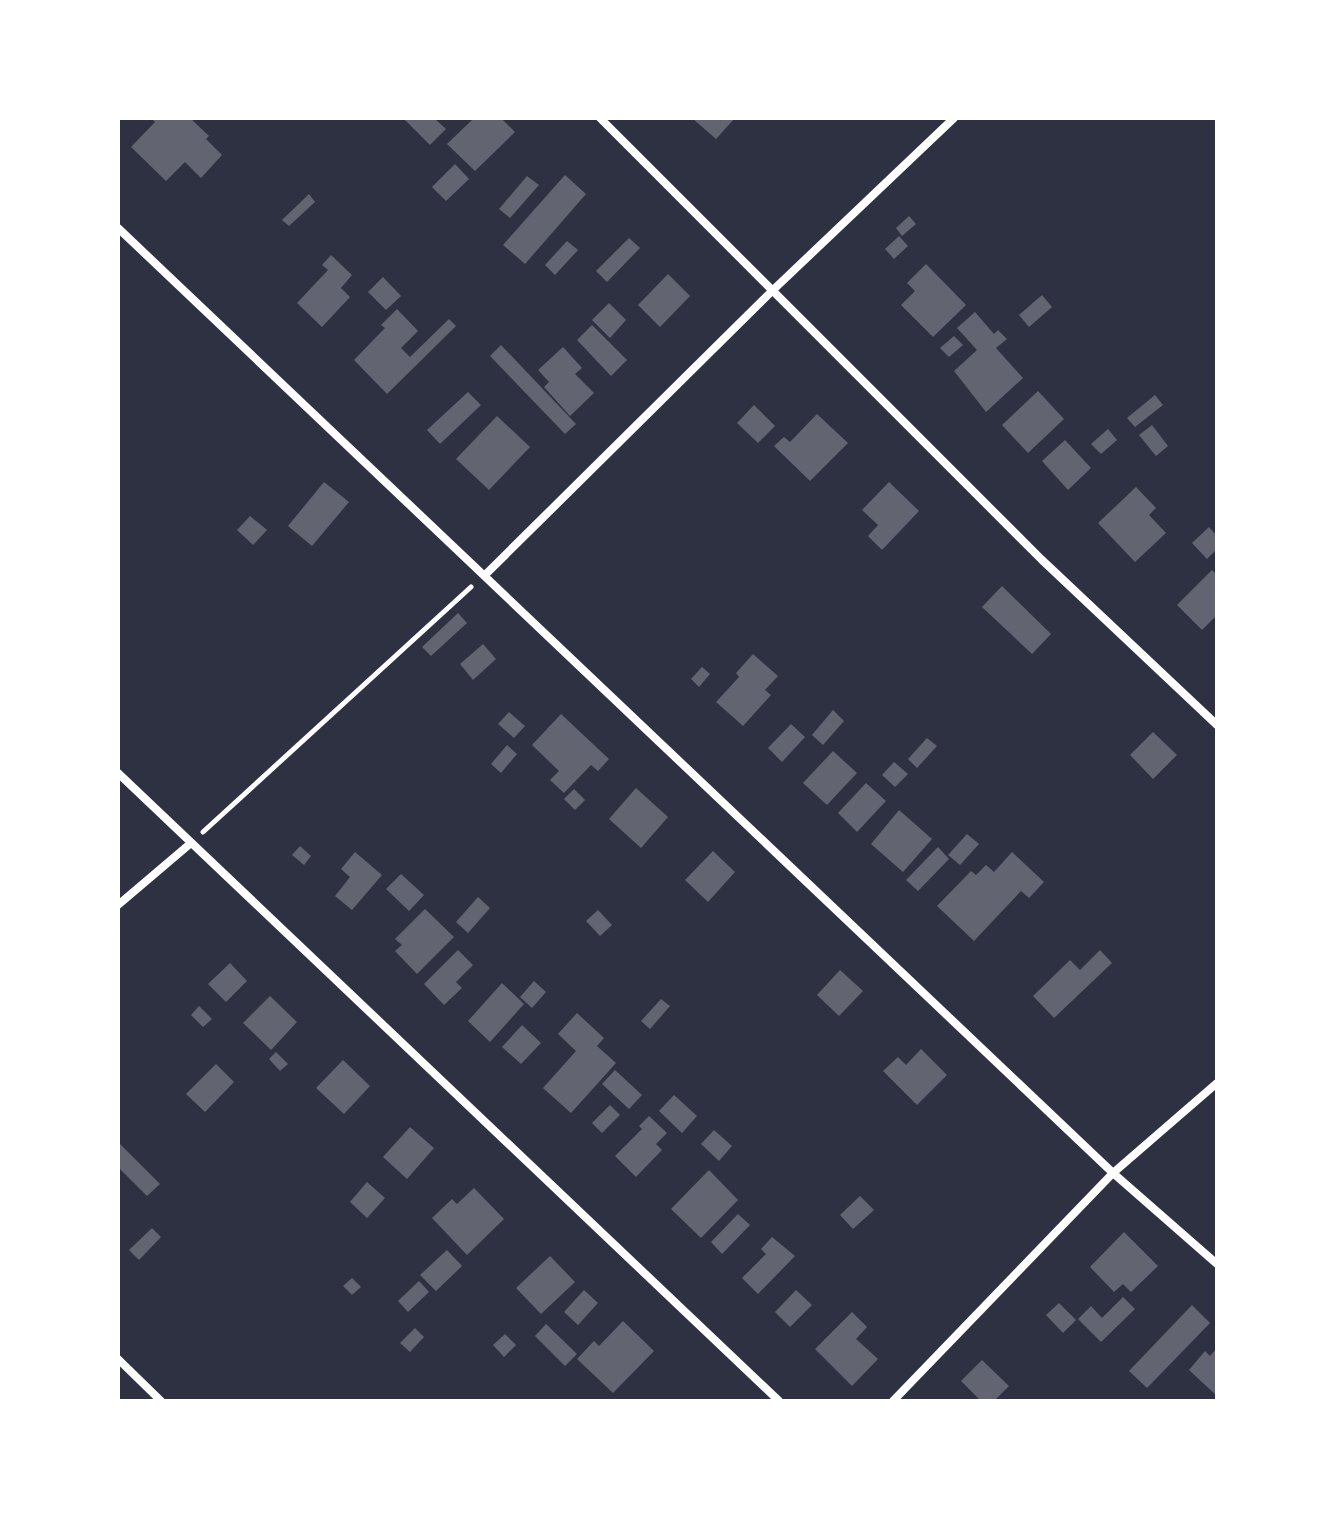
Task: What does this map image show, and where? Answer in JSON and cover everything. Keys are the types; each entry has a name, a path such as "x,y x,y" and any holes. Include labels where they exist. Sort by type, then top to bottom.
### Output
{"street":[{"path":"600,118 1041,559 1217,725"},
{"path":"485,575 772,291 954,118"},
{"path":"118,228 1113,1173 1217,1264"},
{"path":"118,773 779,1401"},
{"path":"118,905 191,843"},
{"path":"893,1401 1113,1173 1217,1083"},
{"path":"118,1359 161,1401"}],"path":[{"path":"191,843 485,575"}],"building":[{"path":"151,118 190,118 209,136 206,139 222,155 201,178 185,162 166,181 131,147 155,122"},
{"path":"403,118 434,118 446,129 430,145"},
{"path":"474,118 501,118 515,132 475,171 447,144"},
{"path":"692,118 735,118 716,139"},
{"path":"455,164 469,179 446,201 432,187"},
{"path":"565,175 586,194 525,264 503,245"},
{"path":"527,176 539,185 510,218 499,209"},
{"path":"309,194 315,202 289,226 282,220"},
{"path":"909,216 916,224 902,236 896,228"},
{"path":"899,236 908,246 894,259 885,249"},
{"path":"629,238 640,248 607,282 596,271"},
{"path":"567,241 578,250 555,275 545,265"},
{"path":"331,255 352,275 341,288 350,297 322,327 297,303 328,270 322,265"},
{"path":"926,264 966,305 933,337 901,305 915,291 907,283"},
{"path":"668,274 690,296 660,327 638,305"},
{"path":"383,277 401,296 386,310 368,292"},
{"path":"1042,295 1052,307 1029,327 1019,315"},
{"path":"609,303 626,320 610,338 592,320"},
{"path":"397,309 418,331 401,348 410,357 449,319 456,326 387,394 354,360 385,328 381,325"},
{"path":"975,312 994,334 998,330 1007,339 996,348 1023,378 986,412 954,371 977,350 957,328"},
{"path":"592,325 627,360 611,376 577,340"},
{"path":"954,336 963,345 949,357 940,348"},
{"path":"501,345 576,424 565,434 490,356"},
{"path":"563,347 582,368 575,374 594,393 570,416 544,387 549,382 538,370"},
{"path":"1038,391 1064,419 1028,453 1002,425"},
{"path":"468,392 481,405 440,444 427,430"},
{"path":"1155,395 1163,405 1135,427 1127,418"},
{"path":"754,405 775,426 758,443 737,423"},
{"path":"817,414 848,443 810,481 774,446 784,437 790,442"},
{"path":"497,416 530,447 489,490 456,459"},
{"path":"1152,425 1168,446 1156,456 1139,435"},
{"path":"1108,429 1117,440 1101,454 1091,444"},
{"path":"1065,440 1091,468 1068,490 1042,461"},
{"path":"324,482 349,502 312,546 288,526"},
{"path":"889,482 919,511 882,550 868,536 878,525 862,510"},
{"path":"1136,487 1156,508 1149,515 1166,533 1135,562 1098,523"},
{"path":"250,516 267,530 253,545 237,530"},
{"path":"1209,527 1217,536 1217,549 1207,559 1192,543"},
{"path":"1212,570 1217,575 1217,615 1202,630 1177,605"},
{"path":"1002,586 1051,634 1032,654 982,607"},
{"path":"458,613 467,623 431,656 422,647"},
{"path":"483,644 496,659 473,680 460,664"},
{"path":"753,654 778,676 765,690 771,695 743,726 716,702 739,677 736,673"},
{"path":"702,667 710,674 699,687 691,679"},
{"path":"833,710 844,721 823,745 812,735"},
{"path":"509,712 525,726 514,738 498,724"},
{"path":"561,714 609,759 598,771 591,765 564,793 550,780 559,771 532,745"},
{"path":"791,724 805,737 782,762 768,748"},
{"path":"1153,732 1177,755 1153,779 1130,755"},
{"path":"927,738 937,746 917,768 908,759"},
{"path":"507,745 517,754 501,773 491,764"},
{"path":"833,751 857,773 827,805 803,783"},
{"path":"894,762 908,774 895,787 882,775"},
{"path":"866,783 886,801 857,832 838,813"},
{"path":"636,788 668,817 641,848 609,819"},
{"path":"574,789 585,800 575,810 564,799"},
{"path":"899,810 932,839 903,872 871,844"},
{"path":"967,834 979,844 960,865 948,855"},
{"path":"300,846 311,856 304,865 292,855"},
{"path":"938,847 949,859 918,891 906,880"},
{"path":"713,851 735,872 708,902 685,880"},
{"path":"355,852 382,875 352,910 335,896 350,877 341,869"},
{"path":"1012,852 1044,882 1029,898 1021,891 974,941 937,906 971,871 976,875 986,865 994,872"},
{"path":"401,874 424,895 409,911 386,889"},
{"path":"478,897 490,908 468,933 456,922"},
{"path":"425,909 454,937 417,974 395,951 402,945 395,939"},
{"path":"598,910 612,925 600,936 586,921"},
{"path":"458,950 473,965 456,982 462,988 444,1005 424,984"},
{"path":"1100,950 1112,963 1054,1018 1033,996 1070,960 1080,970"},
{"path":"230,963 247,981 226,1002 208,984"},
{"path":"840,970 863,991 839,1016 817,995"},
{"path":"534,981 546,992 532,1008 520,997"},
{"path":"502,983 524,1004 490,1042 468,1021"},
{"path":"270,996 297,1022 271,1050 243,1023"},
{"path":"661,999 670,1006 650,1029 641,1021"},
{"path":"199,1006 212,1019 203,1027 191,1015"},
{"path":"577,1013 604,1038 597,1046 616,1063 571,1113 543,1088 576,1051 558,1034"},
{"path":"522,1025 541,1043 521,1064 502,1047"},
{"path":"921,1049 947,1075 917,1105 883,1071 898,1057 906,1065"},
{"path":"276,1052 288,1064 280,1071 269,1059"},
{"path":"343,1060 370,1086 344,1114 316,1088"},
{"path":"216,1064 234,1082 205,1112 186,1094"},
{"path":"615,1070 642,1095 629,1109 602,1084"},
{"path":"674,1095 697,1116 682,1133 659,1111"},
{"path":"610,1105 620,1115 602,1133 592,1123"},
{"path":"649,1116 667,1133 656,1144 662,1150 636,1177 615,1156 642,1129 639,1126"},
{"path":"410,1127 434,1148 407,1179 383,1157"},
{"path":"714,1130 732,1146 719,1161 701,1144"},
{"path":"118,1142 160,1184 147,1196 118,1167"},
{"path":"709,1170 738,1200 701,1238 671,1209"},
{"path":"367,1182 385,1198 367,1218 350,1202"},
{"path":"474,1188 504,1219 467,1255 432,1218 452,1199 457,1204"},
{"path":"860,1196 874,1210 853,1229 840,1215"},
{"path":"738,1214 750,1225 722,1254 711,1242"},
{"path":"152,1228 161,1237 139,1260 129,1250"},
{"path":"1124,1232 1158,1266 1131,1292 1123,1284 1114,1292 1090,1267"},
{"path":"772,1237 795,1256 758,1294 742,1278 766,1254 761,1249"},
{"path":"447,1250 462,1266 436,1291 420,1275"},
{"path":"550,1256 575,1282 541,1314 516,1288"},
{"path":"352,1278 361,1287 352,1295 343,1286"},
{"path":"419,1281 429,1292 408,1312 398,1301"},
{"path":"584,1290 598,1303 578,1325 564,1312"},
{"path":"796,1290 812,1305 790,1327 775,1312"},
{"path":"1123,1297 1135,1309 1101,1342 1078,1319 1091,1306 1102,1318"},
{"path":"1059,1303 1076,1320 1063,1333 1046,1315"},
{"path":"1192,1305 1210,1323 1147,1388 1129,1371"},
{"path":"852,1312 867,1327 856,1339 878,1359 852,1386 815,1349"},
{"path":"623,1321 654,1351 613,1393 577,1359 594,1341 599,1346"},
{"path":"546,1324 577,1354 565,1366 535,1336"},
{"path":"415,1328 424,1337 410,1352 400,1343"},
{"path":"505,1334 516,1345 504,1357 493,1345"},
{"path":"1217,1348 1217,1396 1189,1370 1205,1351 1210,1356"},
{"path":"982,1360 1009,1386 994,1401 981,1401 961,1381"}]}
